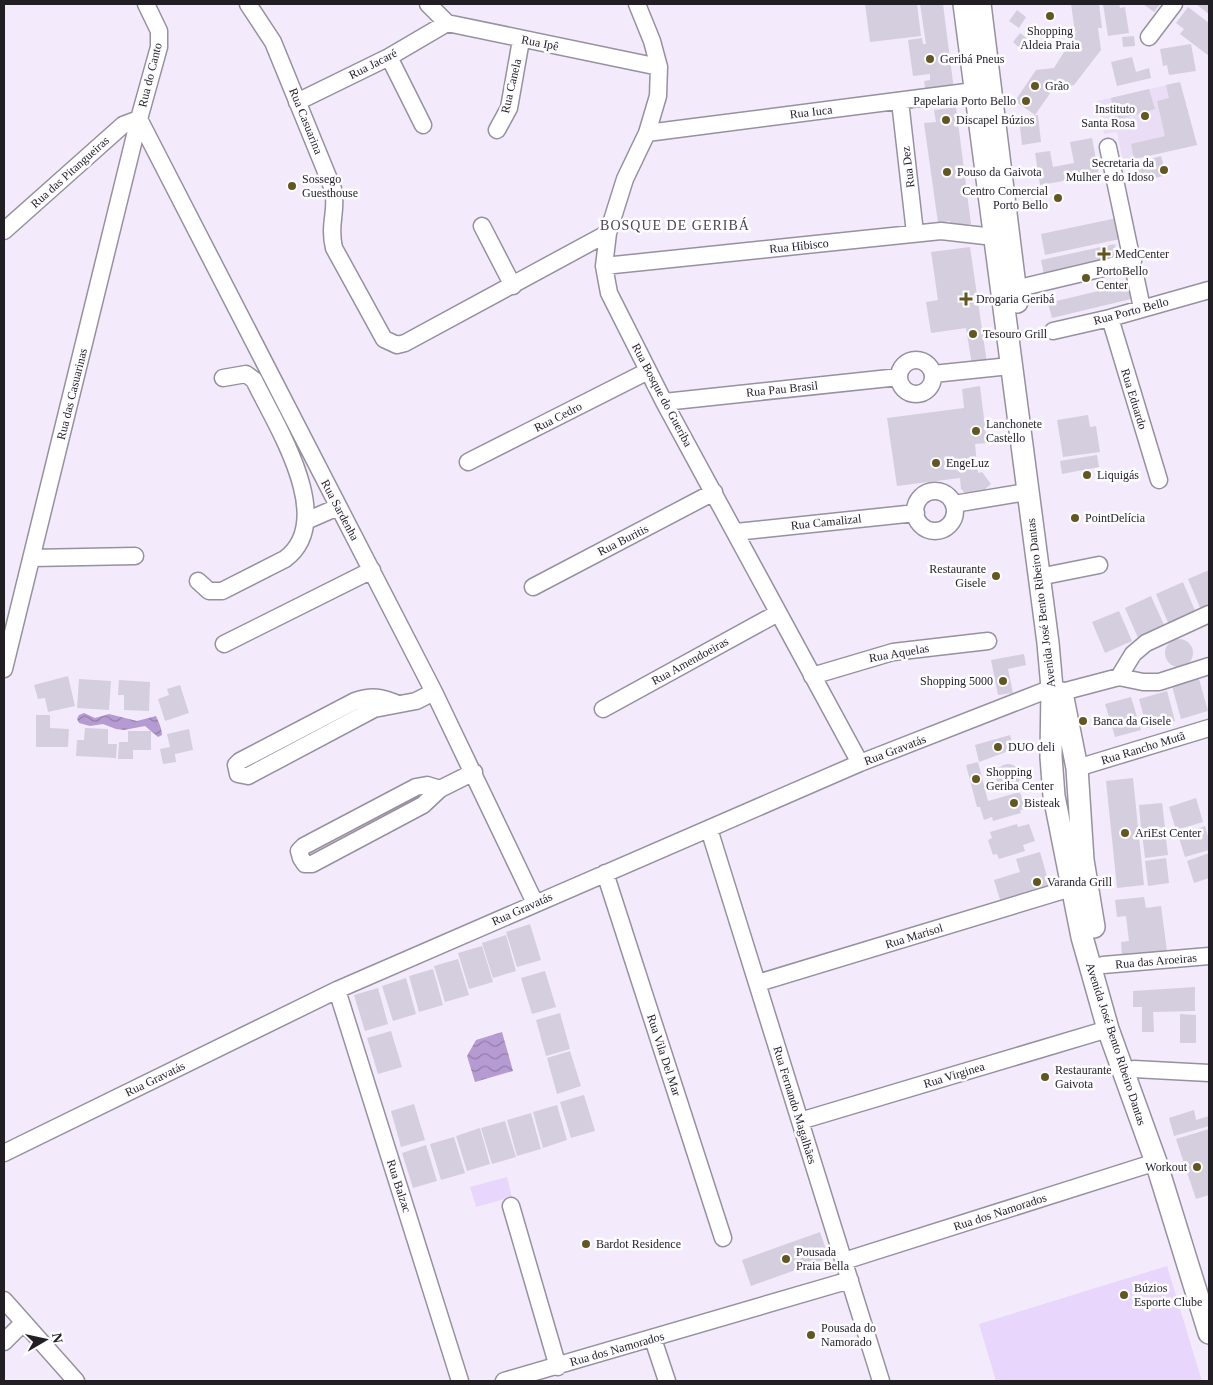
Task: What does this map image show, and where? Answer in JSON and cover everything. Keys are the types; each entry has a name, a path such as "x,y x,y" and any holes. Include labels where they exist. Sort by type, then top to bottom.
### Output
{"main road":[{"name":"Avenida José Bento Ribeiro Dantas","path":"964,4 1010,366 1048,643 1057,690 1076,761 1080,795 1083,860 1089,903 1103,965 1134,1069 1174,1180 1209,1292"},
{"name":"Avenida José Bento Ribeiro Dantas","path":"980,4 1049,575 1057,690 1051,757 1054,796 1082,937 1108,1029 1156,1162 1209,1333"},
{"path":"1051,757 1062,750 1076,761"},
{"path":"1054,796 1063,801 1069,801 1080,795"}],"street":[{"name":"Rua Casuarina","path":"248,4 273,42 334,189 336,202 330,223 330,234 334,248 384,338 397,345 405,343 513,286"},
{"path":"428,4 447,23"},
{"name":"Rua Bosque do Gueriba","path":"637,4 652,41 659,66 658,96 647,133 624,179 608,233 604,266 609,292 664,402 860,763"},
{"path":"1149,37 1174,4"},
{"name":"Rua do Canto","path":"139,119 159,48 159,30 152,6"},
{"name":"Rua Jacaré","path":"297,102 389,57 447,23"},
{"name":"Rua Ipê","path":"447,23 522,40 659,66"},
{"name":"Rua Canela","path":"497,130 509,108 522,40"},
{"path":"389,57 424,125"},
{"name":"Rua Iuca","path":"647,133 974,91"},
{"name":"Rua Dez","path":"900,101 915,233"},
{"name":"Rua das Pitangueiras","path":"4,231 117,130 139,119"},
{"name":"Rua Sardenha","path":"139,119 434,692 474,772 535,903"},
{"name":"Rua das Casuarinas","path":"4,669 139,119"},
{"path":"1108,147 1142,308"},
{"path":"482,226 513,286 608,233"},
{"name":"Rua Hibisco","path":"604,266 915,233 954,232 994,237"},
{"path":"1015,288 1133,261"},
{"name":"Rua Porto Bello","path":"1053,331 1110,318 1209,290"},
{"name":"Rua Eduardo","path":"1110,318 1159,480"},
{"path":"914,360 922,360 929,365 933,374 933,382 928,389 914,394 901,384 901,370 906,363 914,360"},
{"path":"933,374 1010,366"},
{"name":"Rua Cedro","path":"468,462 648,371"},
{"path":"198,581 210,591 222,591 285,559 295,552 300,543 306,521 305,499 296,470 254,380 246,374 223,378"},
{"name":"Rua Pau Brasil","path":"664,402 900,377"},
{"path":"930,491 944,493 954,504 953,520 948,526 940,530 924,527 916,513 919,499 930,491"},
{"name":"Rua Buritis","path":"533,587 714,492"},
{"path":"954,504 1028,492"},
{"path":"306,521 338,507"},
{"name":"Rua Camalizal","path":"736,532 916,513"},
{"path":"32,558 135,556"},
{"path":"1049,575 1099,565"},
{"path":"224,644 372,570"},
{"name":"Rua Amendoeiras","path":"603,710 778,613"},
{"path":"1209,614 1146,644 1134,654 1119,676 1143,682 1159,682 1209,666"},
{"name":"Rua Aquelas","path":"812,676 893,652 988,641"},
{"name":"Rua Gravatás","path":"4,1154 337,990 605,872 860,763 1057,690 1119,676"},
{"path":"398,704 382,697 369,696 355,701 240,761 236,765 238,774 248,776 363,714 386,705 398,704 416,701 434,692"},
{"name":"Rua Rancho Mutã","path":"1076,761 1209,728"},
{"path":"440,789 427,785 416,787 304,846 299,851 300,858 305,864 312,864 423,805 440,789 474,772"},
{"name":"Rua Fernando Magalhães","path":"709,829 881,1381"},
{"name":"Rua Vila Del Mar","path":"605,872 723,1238"},
{"name":"Rua Marisol","path":"758,984 1071,888"},
{"name":"Rua das Aroeiras","path":"1103,965 1209,956"},
{"name":"Rua Balzac","path":"337,990 460,1381"},
{"name":"Rua Virginea","path":"800,1120 1108,1029"},
{"path":"1134,1069 1209,1073"},
{"name":"Rua dos Namorados","path":"844,1262 1156,1162"},
{"name":"Rua dos Namorados","path":"511,1206 558,1367"},
{"name":"Rua dos Namorados","path":"504,1381 558,1367 850,1280"},
{"path":"4,1300 76,1381"},
{"path":"4,1342 23,1323"},
{"path":"653,1339 667,1381"}],"shaded area":[{"name":"Instituto Santa Rosa","path":"1180,82 1197,145 1123,162 1117,132 1104,134 1097,101"},
{"path":"507,1177 512,1197 476,1207 470,1187"},
{"name":"Búzios Esporte Clube","path":"1167,1266 1202,1381 996,1381 979,1324"}],"water":[{"path":"84,713 95,718 109,714 137,721 156,716 162,735 158,737 145,726 124,730 103,724 90,726 79,723 77,719 79,715"},
{"path":"502,1032 513,1071 475,1082 467,1056 476,1040"}],"building":[{"path":"865,4 917,4 921,36 870,42"},
{"name":"Geribá Pneus","path":"920,4 943,4 954,90 926,93 924,81 930,80 930,74 913,76 908,40 922,38 923,44 926,44"},
{"path":"1071,4 1099,4 1102,28 1098,28 1101,50 1074,85 1053,89 1035,115 1015,101 1036,70 1054,68 1077,31 1075,32"},
{"path":"1103,4 1119,4 1120,8 1125,7 1129,33 1108,36"},
{"path":"1143,4 1160,4 1154,12"},
{"path":"1196,4 1209,4 1209,14"},
{"path":"1188,7 1209,23 1209,56 1180,34 1184,29 1176,23"},
{"path":"1017,10 1026,17 1019,28 1009,21"},
{"path":"1020,33 1029,40 1021,49 1013,42"},
{"path":"1134,36 1135,46 1123,47 1122,37"},
{"path":"1191,44 1196,71 1169,75 1167,65 1163,66 1160,49"},
{"path":"1132,57 1136,72 1149,68 1151,78 1117,86 1111,62"},
{"path":"1180,82 1197,145 1134,159 1131,144 1165,136 1157,101 1169,98 1166,85"},
{"path":"1149,89 1155,109 1116,120 1111,98"},
{"name":"Pouso da Gaivota","path":"956,107 971,224 951,227 950,221 938,223 924,123 936,122 934,110"},
{"path":"1038,115 1041,142 1022,145 1019,118"},
{"path":"1092,138 1099,175 1040,185 1035,153 1050,151 1053,167 1074,163 1070,142"},
{"path":"1161,156 1166,175 1142,182 1136,163"},
{"path":"1117,218 1120,239 1045,255 1041,234"},
{"path":"1115,244 1118,258 1044,275 1041,260"},
{"path":"970,247 987,363 972,365 966,328 931,333 926,302 938,300 931,252"},
{"path":"1128,284 1131,299 1052,318 1048,303"},
{"path":"980,386 987,443 975,444 978,473 982,472 991,484 981,493 966,494 961,489 960,478 897,486 887,418 964,408 962,389"},
{"path":"1088,415 1090,427 1096,426 1100,452 1063,457 1057,420"},
{"path":"1097,455 1099,467 1062,474 1060,461"},
{"path":"1209,570 1209,607 1201,610 1188,579"},
{"path":"1183,582 1196,613 1169,625 1156,594"},
{"path":"1151,596 1165,627 1138,638 1125,608"},
{"path":"1119,611 1132,641 1105,653 1092,622"},
{"path":"1179,639 1189,643 1193,653 1189,663 1179,667 1169,663 1165,653 1169,643"},
{"name":"Shopping 5000","path":"1024,654 1026,665 1008,669 1013,693 998,695 991,660"},
{"path":"68,676 75,706 48,712 45,698 38,699 34,685"},
{"path":"79,679 111,681 109,710 77,708"},
{"path":"1199,679 1208,711 1181,719 1172,686"},
{"path":"119,680 150,682 149,711 124,710 124,695 118,695"},
{"path":"180,685 189,713 165,721 158,699 169,695 167,689"},
{"path":"1167,691 1175,721 1147,728 1139,699"},
{"path":"1131,697 1141,730 1115,737 1105,704"},
{"path":"36,715 50,715 50,728 69,729 68,747 36,747"},
{"path":"85,728 108,729 108,744 117,744 116,758 76,756 77,740 84,740"},
{"path":"189,729 193,750 175,754 176,762 163,764 160,749 170,747 167,734"},
{"path":"128,731 151,731 151,750 133,750 133,759 118,759 119,742 128,742"},
{"path":"1010,735 1014,749 979,762 975,745"},
{"name":"Shopping Geriba Center","path":"978,762 988,801 1020,792 1025,809 1020,810 1021,813 993,821 992,817 984,820 980,807 977,807 966,765"},
{"path":"1008,764 1017,767 1020,776 1017,785 1008,788 999,785 996,776 999,767"},
{"name":"AriEst Center","path":"1133,778 1144,885 1117,888 1106,781"},
{"path":"1196,798 1203,822 1176,830 1169,807"},
{"path":"1162,803 1165,827 1141,829 1139,805"},
{"path":"1017,824 1018,827 1029,824 1035,841 1023,845 1025,851 999,859 997,854 993,855 988,840 992,838 990,832"},
{"path":"1205,826 1209,840 1209,850 1185,857 1178,835"},
{"path":"1165,830 1168,855 1145,858 1142,833"},
{"path":"1040,852 1050,887 1001,903 994,880 1020,872 1016,859"},
{"path":"1209,853 1209,878 1194,883 1187,861"},
{"path":"1166,858 1169,883 1148,886 1145,861"},
{"path":"1144,897 1146,908 1161,906 1167,951 1122,957 1121,942 1129,941 1126,916 1117,917 1115,900"},
{"path":"530,924 541,960 517,967 506,932"},
{"path":"506,935 516,971 493,978 482,943"},
{"path":"482,946 493,982 469,989 458,953"},
{"path":"458,959 469,995 445,1002 434,966"},
{"path":"433,969 443,1005 419,1012 409,976"},
{"path":"545,971 556,1007 532,1014 521,978"},
{"path":"406,978 416,1014 393,1021 382,986"},
{"path":"1195,987 1195,1011 1153,1012 1154,1032 1142,1032 1142,1007 1133,1007 1133,991"},
{"path":"378,988 388,1024 365,1031 354,995"},
{"path":"560,1013 570,1049 546,1056 536,1020"},
{"path":"1180,1014 1196,1015 1196,1043 1180,1043"},
{"path":"391,1031 402,1067 378,1074 367,1038"},
{"path":"570,1051 581,1086 557,1094 547,1058"},
{"path":"584,1095 595,1131 571,1138 560,1102"},
{"path":"414,1104 425,1140 401,1147 391,1111"},
{"path":"557,1105 567,1140 543,1148 533,1112"},
{"path":"1194,1110 1196,1120 1209,1116 1209,1126 1174,1136 1169,1118"},
{"path":"531,1113 541,1149 517,1156 507,1120"},
{"path":"505,1121 516,1157 492,1164 481,1128"},
{"path":"480,1128 490,1164 467,1171 456,1136"},
{"name":"Workout","path":"1209,1129 1209,1195 1196,1199 1176,1139"},
{"path":"454,1137 465,1173 441,1180 430,1144"},
{"path":"426,1145 437,1181 413,1188 402,1153"},
{"name":"Pousada Praia Bella","path":"820,1232 829,1258 751,1286 742,1260"}],"place":[{"name":"Shopping Aldeia Praia","path":"1050,16"},
{"name":"Geribá Pneus","path":"930,59"},
{"name":"Grão","path":"1035,86"},
{"name":"Papelaria Porto Bello","path":"1026,101"},
{"name":"Instituto Santa Rosa","path":"1145,116"},
{"name":"Discapel Búzios","path":"946,120"},
{"name":"Secretaria da Mulher e do Idoso","path":"1164,170"},
{"name":"Pouso da Gaivota","path":"947,172"},
{"name":"Sossego Guesthouse","path":"292,186"},
{"name":"Centro Comercial Porto Bello","path":"1058,198"},
{"name":"MedCenter","path":"1104,254"},
{"name":"PortoBello Center","path":"1086,278"},
{"name":"Drogaria Geribá","path":"966,299"},
{"name":"Tesouro Grill","path":"973,334"},
{"name":"Lanchonete Castello","path":"976,431"},
{"name":"EngeLuz","path":"936,463"},
{"name":"Liquigás","path":"1087,475"},
{"name":"PointDelícia","path":"1075,518"},
{"name":"Restaurante Gisele","path":"996,576"},
{"name":"Shopping 5000","path":"1003,681"},
{"name":"Banca da Gisele","path":"1083,721"},
{"name":"DUO deli","path":"998,747"},
{"name":"Shopping Geriba Center","path":"976,779"},
{"name":"Bisteak","path":"1014,803"},
{"name":"AriEst Center","path":"1125,833"},
{"name":"Varanda Grill","path":"1037,882"},
{"name":"Restaurante Gaivota","path":"1045,1077"},
{"name":"Workout","path":"1197,1167"},
{"name":"Bardot Residence","path":"586,1244"},
{"name":"Pousada Praia Bella","path":"786,1259"},
{"name":"Búzios Esporte Clube","path":"1124,1295"},
{"name":"Pousada do Namorado","path":"811,1335"}],"district":[{"name":"BOSQUE DE GERIBÁ","path":"675,225"}]}
